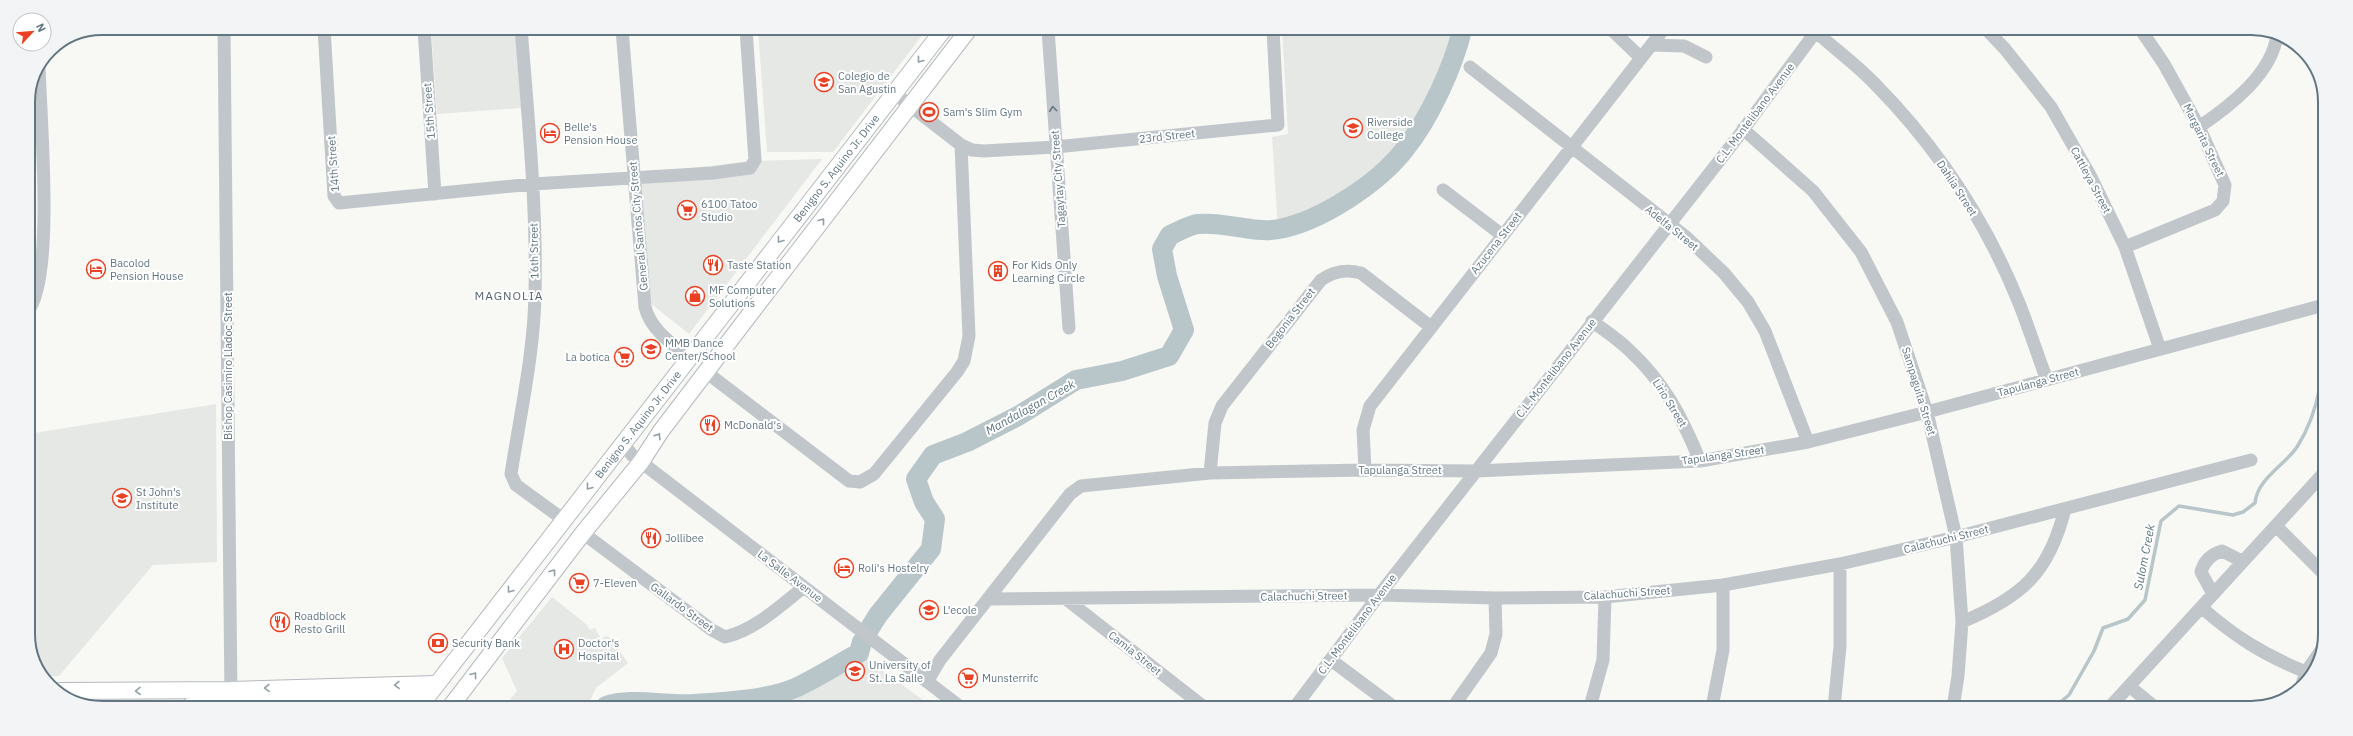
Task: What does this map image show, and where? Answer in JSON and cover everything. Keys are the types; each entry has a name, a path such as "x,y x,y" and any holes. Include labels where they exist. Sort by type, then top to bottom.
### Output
{"main road":[{"name":"Benigno S. Aquino Jr. Drive","path":"424,701 939,35"},
{"name":"Benigno S. Aquino Jr. Drive","path":"455,701 583,534 641,462 661,431 964,35"},
{"path":"827,179 844,192"},
{"path":"730,305 747,318"},
{"path":"213,701 231,697 436,684"},
{"path":"67,691 385,701"}],"street":[{"name":"Bishop Casimiro Lladoc Street","path":"224,35 231,697"},
{"name":"14th Street","path":"324,35 336,200 339,203 435,194"},
{"name":"15th Street","path":"424,35 435,194"},
{"name":"16th Street","path":"521,35 532,184 535,295 533,324 511,474 516,485 564,520"},
{"name":"General Santos City Street","path":"622,35 633,179 648,318 655,328 689,358"},
{"path":"435,194 532,184 633,179 744,169 753,165 755,160 746,35"},
{"name":"Tagaytay City Street","path":"1048,35 1055,148 1069,328"},
{"name":"23rd Street","path":"961,145 972,150 984,151 1055,148 1278,125 1273,35"},
{"path":"1617,35 1641,58"},
{"name":"Azucena Street","path":"1365,470 1363,430 1370,406 1659,35"},
{"name":"C.L. Montelibano Avenue","path":"1300,701 1379,595 1743,129 1813,35"},
{"name":"Dahlia Street","path":"1820,35 1874,83 1915,128 1959,186 1990,240 2019,302 2047,380"},
{"name":"Cattleya Street","path":"1992,35 2006,50 2051,107 2091,177 2125,247 2160,349"},
{"name":"Margarita Street","path":"2125,247 2215,210 2223,201 2225,185 2199,127 2164,64 2144,35"},
{"path":"2199,127 2226,109 2257,78 2276,44 2276,40"},
{"path":"1651,44 1663,47 1684,46 1706,57"},
{"name":"Adelfa Street","path":"1470,67 1685,236 1724,273 1748,302 1765,331 1808,442"},
{"path":"35,296 41,268 44,224 39,78"},
{"path":"706,372 849,481 860,482 874,474 957,372 968,349 969,336 961,145 894,93"},
{"name":"Sampaguita Street","path":"1743,129 1813,191 1861,252 1897,322 1926,412 1956,537 1962,622 1958,676 1954,701"},
{"path":"1443,190 1502,235"},
{"name":"Begonia Street","path":"1210,473 1214,423 1222,406 1321,280 1330,274 1350,270 1361,273 1431,327"},
{"name":"Tapulanga Street","path":"988,598 1070,494 1081,486 1210,473 1365,470 1476,471 1700,461 1808,442 2047,380 2318,306"},
{"name":"Lirio Street","path":"1592,321 1629,349 1660,382 1684,421 1700,461"},
{"name":"La Salle Avenue","path":"623,443 632,455 952,701"},
{"name":"Calachuchi Street","path":"988,598 1066,599 1379,595 1495,598 1605,597 1723,585 1840,564 1956,537 2251,460"},
{"path":"2115,701 2318,480"},
{"path":"1962,622 2011,598 2031,580 2047,559 2059,535 2066,509"},
{"path":"2276,526 2318,568"},
{"name":"Gallardo Street","path":"583,534 712,630 725,637 737,634 765,618 804,587"},
{"path":"2213,594 2201,572 2203,566 2213,554 2222,551 2242,561"},
{"path":"1835,701 1840,646 1840,564"},
{"path":"1713,701 1723,650 1723,585"},
{"path":"1592,701 1603,660 1605,597"},
{"path":"927,682 940,660 988,598"},
{"path":"1457,701 1492,653 1495,644 1495,598"},
{"name":"Camia Street","path":"1066,599 1196,701"},
{"path":"2201,607 2247,644 2302,677"},
{"path":"1331,660 1386,701"},
{"path":"2129,686 2147,701"}],"shaded area":[{"path":"431,35 516,35 521,108 437,114"},
{"name":"Colegio de San Agustin","path":"758,35 922,35 833,152 767,152"},
{"name":"Riverside College","path":"1282,35 1460,35 1445,76 1423,122 1405,150 1377,177 1341,202 1305,222 1278,229 1272,137 1288,134"},
{"path":"822,159 689,334 644,298 637,175 750,161"},
{"name":"St John's Institute","path":"216,404 217,562 153,565 59,676 50,676 44,668 37,652 35,639 35,433"},
{"name":"Doctor's Hospital","path":"552,597 586,624 590,630 595,628 601,639 606,636 611,638 628,663 596,688 590,701 509,701 517,691 502,658"},
{"name":"University of St. La Salle","path":"859,653 924,701 732,701 745,700 794,689"}],"waterway":[{"name":"Mandalagan Creek","path":"868,631 878,615 931,549 935,519 924,502 916,479 933,455 967,442 1018,416 1076,380 1122,371 1169,356 1184,330 1167,276 1162,249 1170,235 1187,227 1198,224 1218,224 1259,230 1279,229 1313,218 1348,199 1380,175 1394,162 1414,137 1439,92 1453,60 1461,35"},
{"name":"Sulom Creek","path":"2062,701 2069,695 2094,651 2103,628 2128,619 2145,600 2161,521 2179,506 2233,515 2243,512 2255,503 2257,494 2266,480 2297,447 2305,433 2318,395"},
{"name":"Mandalagan Creek","path":"731,701 760,698 795,688 859,653 862,642"}],"place":[{"name":"Colegio de San Agustin","path":"824,82"},
{"name":"Sam's Slim Gym","path":"929,112"},
{"name":"Riverside College","path":"1353,128"},
{"name":"Belle's Pension House","path":"550,133"},
{"name":"6100 Tatoo Studio","path":"687,210"},
{"name":"Taste Station","path":"713,265"},
{"name":"Bacolod Pension House","path":"96,269"},
{"name":"For Kids Only Learning Circle","path":"998,271"},
{"name":"MF Computer Solutions","path":"695,296"},
{"name":"MMB Dance Center/School","path":"651,349"},
{"name":"La botica","path":"624,357"},
{"name":"McDonald's","path":"710,425"},
{"name":"St John's Institute","path":"122,498"},
{"name":"Jollibee","path":"651,538"},
{"name":"Roli's Hostelry","path":"844,568"},
{"name":"7-Eleven","path":"579,583"},
{"name":"L'ecole","path":"929,610"},
{"name":"Roadblock Resto Grill","path":"280,622"},
{"name":"Security Bank","path":"438,643"},
{"name":"Doctor's Hospital","path":"564,649"},
{"name":"University of St. La Salle","path":"855,671"},
{"name":"Munsterrifc","path":"968,678"}],"district":[{"name":"MAGNOLIA","path":"509,295"}]}
